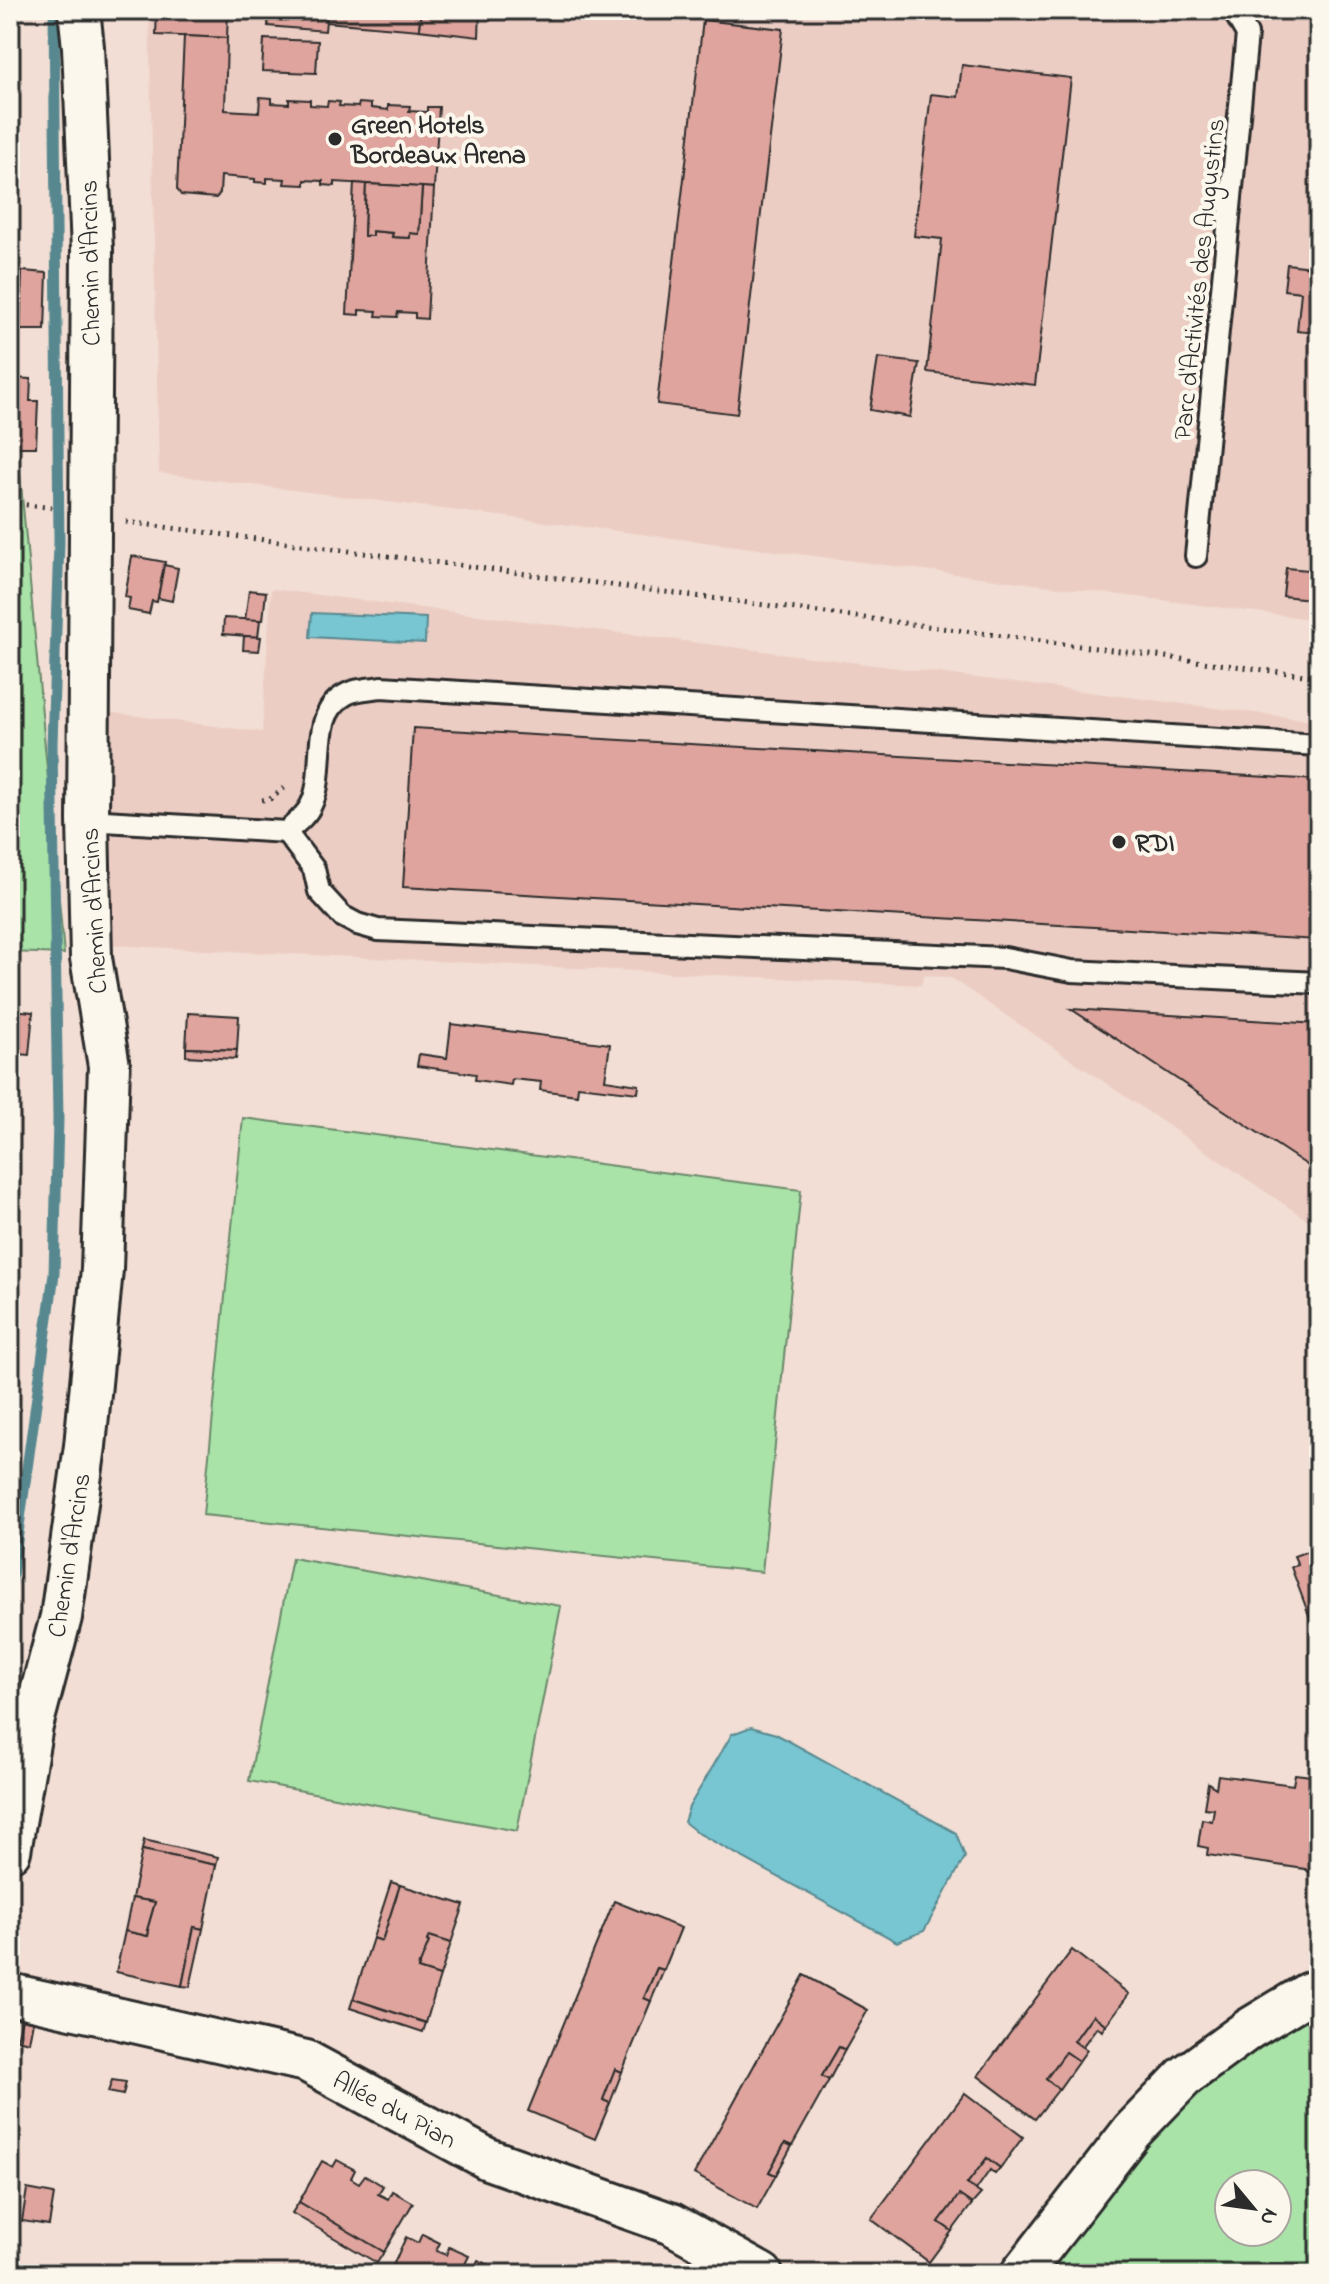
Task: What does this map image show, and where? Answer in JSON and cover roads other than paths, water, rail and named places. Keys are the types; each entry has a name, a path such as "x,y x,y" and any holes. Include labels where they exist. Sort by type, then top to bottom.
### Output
{"street":[{"name":"Chemin d'Arcins","path":"10,1851 32,1726 61,1617 85,1446 102,1269 109,1066 91,958 88,513 92,250 79,10"},
{"path":"1021,2274 1132,2131 1185,2076 1249,2029 1319,1989"},
{"name":"Allée du Pian","path":"10,1994 306,2061 488,2159 672,2224 762,2274"}],"lane":[{"name":"Parc d'Activités des Augustins","path":"1196,556 1247,34 1233,10"},
{"path":"286,832 311,805 316,791 326,716 333,704 347,693 381,687 1319,745"},
{"path":"88,820 286,832 314,869 319,891 342,916 378,930 1005,958 1072,971 1319,983"}],"water":[{"path":"312,613 426,618 425,643 310,637"},
{"path":"751,1727 776,1734 956,1833 965,1857 924,1931 897,1942 698,1833 684,1822 689,1807 732,1734"}],"waterway":[{"path":"10,1591 54,1274 58,1119 52,744 59,543 54,10"}],"place":[{"name":"Green Hotels Bordeaux Arena","path":"335,139"},
{"name":"RDI","path":"1119,842"}]}
